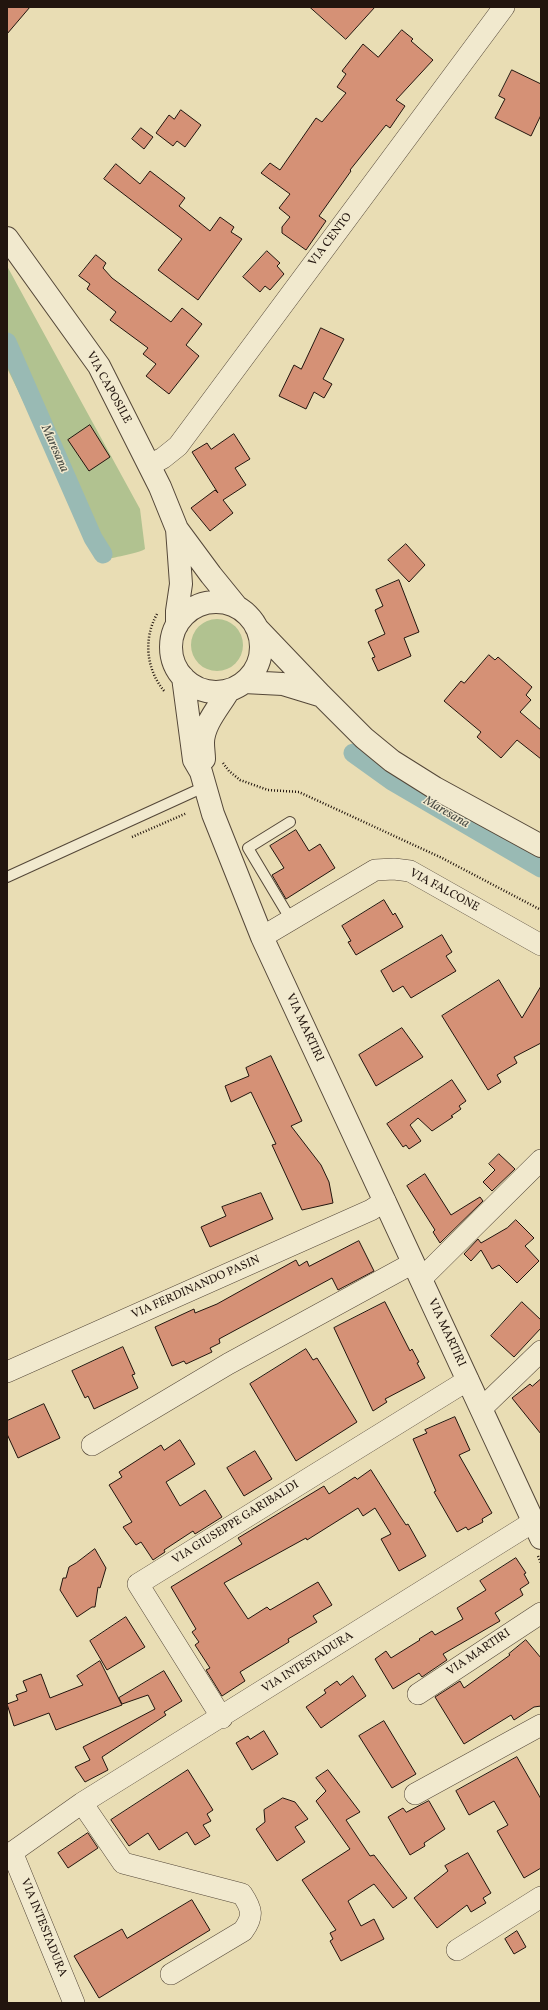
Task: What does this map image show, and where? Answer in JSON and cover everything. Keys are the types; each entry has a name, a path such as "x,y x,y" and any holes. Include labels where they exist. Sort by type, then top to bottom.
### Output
{"street":[{"name":"VIA CENTO","path":"150,465 163,458 178,446 504,7"},
{"name":"VIA CAPOSILE","path":"7,238 99,366 150,465 177,529 237,607"},
{"name":"VIA CAPOSILE","path":"177,529 181,584 177,611 177,625"},
{"path":"321,695 283,684 237,686 207,691 192,685 177,669 172,654 172,638 177,625 190,611 204,604 220,602 237,607 249,616 256,627 364,738 392,761 435,788 541,846"},
{"path":"237,686 254,671 260,658 260,641 256,627"},
{"name":"VIA MARTIRI","path":"183,676 194,760 203,770"},
{"name":"VIA MARTIRI","path":"237,686 209,720 203,743 203,770 262,937 537,1530"},
{"name":"VIA FALCONE","path":"262,937 375,870 394,869 410,871 541,945"},
{"path":"92,1444 228,1364 417,1271 541,1160"},
{"name":"VIA FERDINANDO PASIN","path":"7,1372 371,1210 385,1201"},
{"path":"481,1409 541,1351"},
{"name":"VIA GIUSEPPE GARIBALDI","path":"222,1718 138,1584 468,1380"},
{"name":"VIA INTESTADURA","path":"74,2003 10,1854 82,1803 537,1530"},
{"name":"VIA MARTIRI","path":"418,1694 541,1613"},
{"path":"416,1794 541,1725"},
{"path":"82,1803 123,1864 242,1894 250,1905 250,1921 243,1931 171,1974"},
{"path":"457,1950 541,1897"}],"lane":[{"path":"7,877 203,770"},
{"path":"290,822 248,848 291,920"}],"path":[{"path":"203,770 215,751 229,771 240,780 268,790 299,792 442,858 541,910"}],"green space":[{"path":"7,266 140,509 145,549 143,550 107,559 97,554 7,368"},
{"path":"212,619 222,619 236,626 243,640 243,650 236,664 222,671 212,671 202,667 195,660 191,650 191,640 195,630 202,623"}],"building":[{"path":"7,7 30,7 7,34"},
{"path":"310,7 375,7 346,39"},
{"path":"402,30 413,39 411,41 433,60 396,100 405,106 390,128 386,125 350,170 351,171 319,216 326,221 306,250 282,233 282,227 290,217 279,208 290,194 261,173 270,163 280,170 316,118 322,122 346,93 337,87 346,74 342,71 363,44 378,57"},
{"path":"512,70 541,84 541,115 531,136 495,118 505,99 499,96"},
{"path":"181,110 201,125 185,147 177,141 173,146 156,133 169,115 174,119"},
{"path":"141,128 153,137 144,149 132,139"},
{"path":"116,164 140,184 150,171 185,198 179,206 210,231 220,217 234,227 231,232 242,239 198,300 158,270 182,239 104,179"},
{"path":"267,251 280,263 277,266 284,274 270,290 265,286 260,292 243,277"},
{"path":"96,255 106,263 103,268 112,278 171,322 182,308 202,324 186,345 199,356 169,394 146,376 156,364 143,354 148,348 110,320 116,312 87,289 90,284 79,276"},
{"path":"321,328 344,339 323,379 332,384 324,398 314,392 306,409 279,396 294,365 301,369"},
{"path":"90,425 110,457 89,471 68,440"},
{"path":"234,434 250,459 235,468 246,485 223,500 233,513 210,531 191,508 215,490 218,493 192,452 207,443 211,449"},
{"path":"406,544 425,565 409,582 388,560"},
{"path":"399,580 419,632 404,638 411,656 378,671 372,658 375,657 368,642 385,634 375,610 383,606 376,590"},
{"path":"489,655 495,660 498,657 532,687 526,695 531,700 520,712 541,730 541,759 517,740 501,758 477,737 481,732 444,701 461,681 464,683"},
{"path":"296,830 309,851 320,844 335,868 286,899 272,875 284,868 270,846"},
{"path":"384,900 393,915 395,913 403,927 356,955 348,942 351,941 342,926"},
{"path":"442,935 452,952 446,956 456,971 411,998 403,986 393,992 381,971"},
{"path":"499,980 522,1018 541,986 541,1043 514,1057 517,1063 497,1075 501,1082 488,1090 442,1016"},
{"path":"402,1028 423,1057 376,1086 359,1055"},
{"path":"271,1056 302,1121 291,1126 321,1165 329,1182 333,1203 302,1210 272,1145 276,1144 251,1092 231,1102 225,1086 249,1076 246,1068"},
{"path":"452,1080 466,1101 459,1106 461,1109 451,1116 453,1117 432,1131 418,1118 410,1125 421,1141 409,1149 406,1145 403,1147 387,1124"},
{"path":"499,1154 515,1169 492,1191 483,1182 495,1170 489,1164"},
{"path":"425,1174 451,1215 480,1197 483,1201 440,1243 433,1232 435,1230 407,1186"},
{"path":"261,1193 273,1219 210,1247 201,1227 226,1216 222,1207"},
{"path":"516,1220 534,1238 525,1246 539,1261 517,1283 499,1265 492,1269 481,1250 471,1261 464,1254 478,1239 481,1243 507,1228"},
{"path":"359,1241 374,1271 338,1290 332,1278 219,1339 220,1343 210,1348 212,1352 186,1364 184,1361 172,1366 155,1327 194,1309 195,1313 217,1304 296,1260 299,1266 307,1261 309,1266"},
{"path":"385,1302 410,1351 412,1349 419,1362 417,1363 425,1378 385,1399 387,1402 373,1411 334,1328"},
{"path":"522,1302 541,1320 541,1328 514,1357 491,1336"},
{"path":"123,1347 135,1374 132,1375 138,1388 94,1409 88,1396 85,1398 72,1371"},
{"path":"306,1349 313,1360 317,1358 357,1422 296,1461 250,1384"},
{"path":"541,1379 541,1434 512,1398 530,1384 532,1386"},
{"path":"44,1404 60,1438 18,1458 7,1434 7,1421"},
{"path":"455,1417 470,1450 459,1455 492,1513 482,1519 483,1522 468,1530 466,1527 457,1532 434,1492 436,1491 413,1439 427,1433 425,1430"},
{"path":"180,1440 195,1464 166,1482 180,1506 205,1490 222,1517 195,1534 193,1531 164,1550 165,1552 153,1560 141,1542 136,1545 123,1527 132,1522 109,1485 122,1477 119,1472 161,1445 164,1450"},
{"path":"255,1451 272,1479 244,1496 227,1468"},
{"path":"371,1470 406,1525 408,1524 426,1556 399,1571 381,1539 391,1534 375,1508 363,1516 358,1508 307,1540 306,1538 224,1583 248,1619 267,1607 270,1610 318,1582 332,1605 313,1616 317,1622 288,1639 289,1642 240,1672 245,1681 222,1696 206,1670 210,1668 195,1645 199,1642 192,1632 196,1629 171,1587 242,1544 238,1538 324,1486 329,1494 355,1477 357,1479"},
{"path":"95,1549 106,1568 100,1588 98,1587 95,1607 92,1607 77,1617 60,1590 63,1578 66,1578 69,1567"},
{"path":"516,1558 526,1573 524,1574 529,1583 520,1589 523,1595 495,1613 500,1621 443,1654 447,1660 422,1677 419,1673 393,1689 375,1659 386,1651 391,1658 432,1631 435,1635 463,1619 457,1608 486,1590 480,1581"},
{"path":"126,1617 145,1647 107,1670 90,1641"},
{"path":"526,1640 541,1658 541,1706 534,1707 514,1720 511,1715 464,1744 435,1697 460,1681 464,1688 510,1655 509,1654"},
{"path":"100,1661 122,1705 56,1730 49,1713 14,1726 7,1704 18,1700 16,1695 27,1691 23,1681 41,1674 50,1698 83,1685 77,1676"},
{"path":"164,1671 182,1701 164,1712 166,1715 102,1757 108,1770 85,1782 75,1767 90,1760 83,1747 155,1709 148,1695 122,1704 119,1698"},
{"path":"353,1676 366,1696 321,1728 306,1707 326,1693 324,1690 337,1681 340,1685"},
{"path":"384,1721 416,1774 392,1788 359,1736"},
{"path":"264,1731 278,1754 252,1770 236,1743 248,1736 250,1739"},
{"path":"517,1757 541,1799 541,1868 524,1878 497,1831 508,1825 494,1801 469,1815 456,1791"},
{"path":"188,1770 213,1810 207,1814 211,1821 203,1825 210,1836 195,1845 187,1832 159,1850 148,1833 129,1846 111,1820"},
{"path":"328,1770 360,1812 346,1820 370,1856 374,1855 407,1898 393,1908 374,1884 348,1901 361,1926 374,1919 384,1939 341,1961 330,1941 333,1939 330,1933 336,1930 302,1880 350,1849 316,1801 326,1791 316,1778"},
{"path":"283,1798 295,1802 308,1819 295,1827 305,1842 277,1861 256,1829 265,1822 264,1810"},
{"path":"429,1801 445,1829 424,1843 425,1846 410,1855 388,1817 403,1808 406,1812"},
{"path":"88,1833 98,1848 68,1868 58,1853"},
{"path":"468,1853 491,1893 483,1898 486,1903 471,1912 467,1905 437,1928 414,1898 448,1871 445,1866"},
{"path":"192,1900 210,1930 99,1998 74,1956 122,1929 127,1938"},
{"path":"517,1931 526,1947 514,1954 505,1939"}],"waterway":[{"name":"Maresana","path":"7,342 93,538 103,554"},
{"name":"Maresana","path":"353,753 392,781 541,868"}]}
